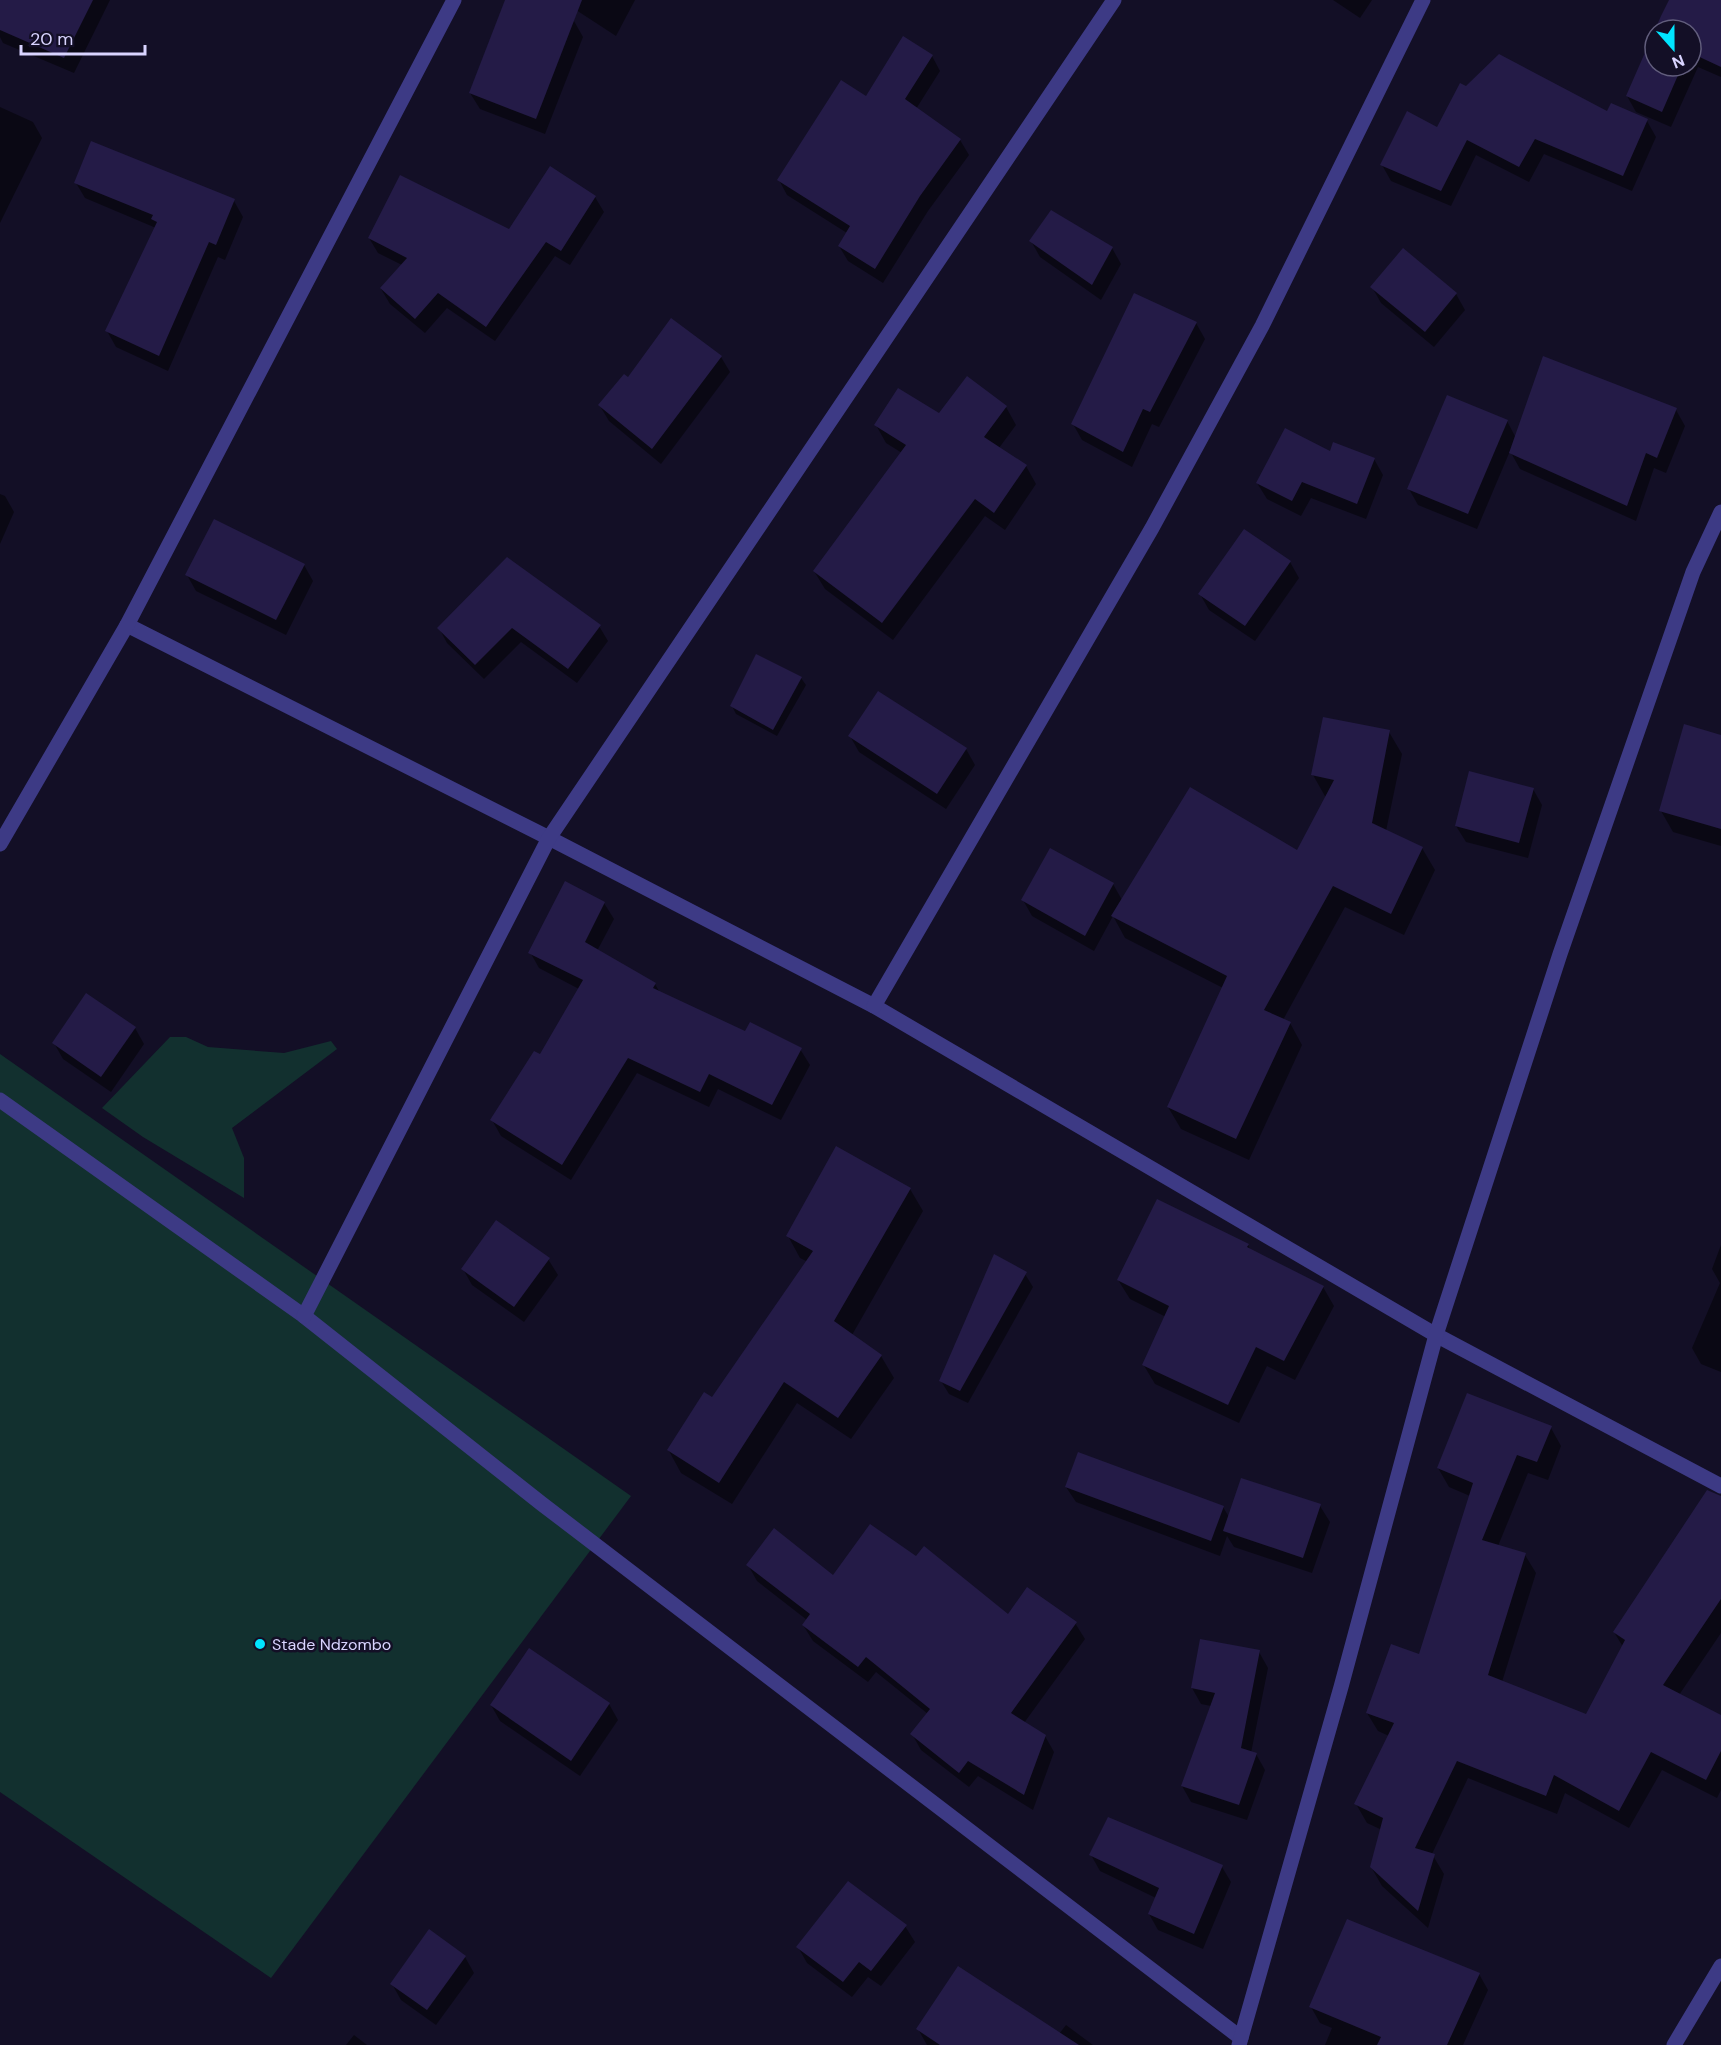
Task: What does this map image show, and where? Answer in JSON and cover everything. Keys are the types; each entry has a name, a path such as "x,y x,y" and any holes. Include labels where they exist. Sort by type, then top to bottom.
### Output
{"street":[{"path":"0,844 127,626 454,0"},
{"path":"304,1316 549,838 1114,0"},
{"path":"874,1006 1152,528 1262,326 1423,0"},
{"path":"0,1100 304,1316 542,1504 1240,2041 1341,1688 1436,1335 1560,954 1693,572 1721,512"},
{"path":"127,626 549,838 874,1006 1436,1335 1721,1486"},
{"path":"1674,2045 1721,1966"}],"green space":[{"path":"170,1037 186,1037 208,1047 284,1053 331,1041 337,1049 232,1128 244,1158 244,1198 143,1137 102,1108"},
{"name":"Stade Ndzombo","path":"0,1054 631,1496 271,1978 0,1792"}],"building":[{"path":"0,0 93,0 64,58 0,30"},
{"path":"505,0 582,0 536,119 469,93"},
{"path":"1669,0 1721,0 1721,67 1703,59 1703,18 1660,18"},
{"path":"903,36 933,55 905,99 961,139 920,196 875,269 838,246 850,226 777,180 841,80 866,96"},
{"path":"1499,54 1607,111 1611,103 1648,119 1623,176 1535,139 1519,167 1467,140 1441,191 1380,165 1407,111 1437,127 1460,83 1466,86"},
{"path":"1643,57 1643,78 1677,78 1662,112 1626,96"},
{"path":"91,141 235,199 216,245 209,242 159,356 105,331 157,222 151,219 153,215 74,183"},
{"path":"550,166 596,196 561,251 546,242 486,327 438,293 415,319 380,288 407,258 368,238 400,175 509,229"},
{"path":"1051,210 1113,247 1092,285 1029,241"},
{"path":"1403,248 1457,293 1425,332 1370,287"},
{"path":"1134,293 1197,322 1150,412 1143,409 1123,452 1071,424"},
{"path":"671,318 722,356 652,449 598,405 624,374 628,377"},
{"path":"1543,356 1677,408 1657,458 1646,453 1627,506 1509,453"},
{"path":"967,376 1007,406 984,437 1027,465 994,513 975,499 882,623 813,571 906,445 874,425 898,388 939,413"},
{"path":"1447,395 1508,420 1468,514 1407,489"},
{"path":"1285,428 1330,451 1333,442 1375,458 1357,504 1302,482 1292,501 1256,483"},
{"path":"214,519 305,564 276,620 185,575"},
{"path":"1244,529 1291,561 1245,626 1198,594"},
{"path":"507,557 601,625 568,669 512,628 475,665 437,628"},
{"path":"756,654 802,677 773,730 730,706"},
{"path":"878,691 967,748 937,794 848,736"},
{"path":"1323,717 1390,730 1372,823 1423,847 1391,914 1333,886 1264,1010 1291,1022 1236,1139 1167,1107 1227,976 1111,916 1190,787 1297,850 1334,780 1311,775"},
{"path":"1684,724 1721,735 1721,829 1659,811"},
{"path":"1469,771 1534,788 1519,843 1455,826"},
{"path":"1050,848 1114,883 1085,936 1021,900"},
{"path":"565,881 605,902 585,942 656,983 653,988 745,1031 750,1022 802,1048 772,1105 709,1074 700,1092 628,1058 562,1165 490,1120 534,1051 540,1054 583,980 528,953"},
{"path":"86,993 136,1027 101,1077 52,1043"},
{"path":"836,1146 911,1188 834,1321 882,1355 838,1418 784,1382 719,1483 667,1450 704,1392 712,1397 813,1251 786,1236"},
{"path":"1157,1199 1249,1244 1247,1247 1324,1286 1284,1361 1256,1347 1228,1405 1142,1365 1169,1306 1117,1280"},
{"path":"496,1220 550,1258 514,1307 461,1269"},
{"path":"994,1254 1027,1272 960,1391 939,1381"},
{"path":"1467,1393 1552,1426 1537,1462 1517,1455 1482,1540 1526,1553 1488,1675 1586,1714 1625,1640 1613,1632 1707,1490 1721,1496 1721,1599 1663,1685 1721,1715 1721,1751 1706,1780 1651,1752 1619,1811 1554,1775 1546,1796 1457,1761 1415,1848 1435,1854 1418,1911 1370,1867 1383,1818 1354,1804 1394,1723 1366,1713 1391,1644 1419,1654 1473,1483 1437,1468"},
{"path":"1078,1452 1224,1506 1211,1541 1065,1487"},
{"path":"1241,1478 1321,1504 1303,1558 1223,1531"},
{"path":"870,1524 916,1556 924,1546 1008,1614 1027,1587 1077,1622 1011,1713 1046,1735 1024,1795 968,1761 959,1773 910,1734 930,1709 866,1657 858,1667 802,1625 810,1614 746,1565 774,1528 833,1575"},
{"path":"1200,1639 1260,1650 1241,1748 1257,1753 1239,1805 1181,1786 1215,1693 1191,1688"},
{"path":"529,1648 610,1703 571,1761 490,1705"},
{"path":"1108,1817 1223,1865 1194,1934 1148,1914 1159,1888 1089,1855"},
{"path":"848,1881 907,1925 871,1971 859,1962 843,1982 796,1947"},
{"path":"1347,1919 1480,1973 1447,2045 1377,2045 1381,2037 1309,2007"},
{"path":"429,1929 466,1956 427,2010 390,1984"},
{"path":"958,1966 1079,2045 940,2045 916,2029"}],"place":[{"name":"Stade Ndzombo","path":"260,1644"}]}
